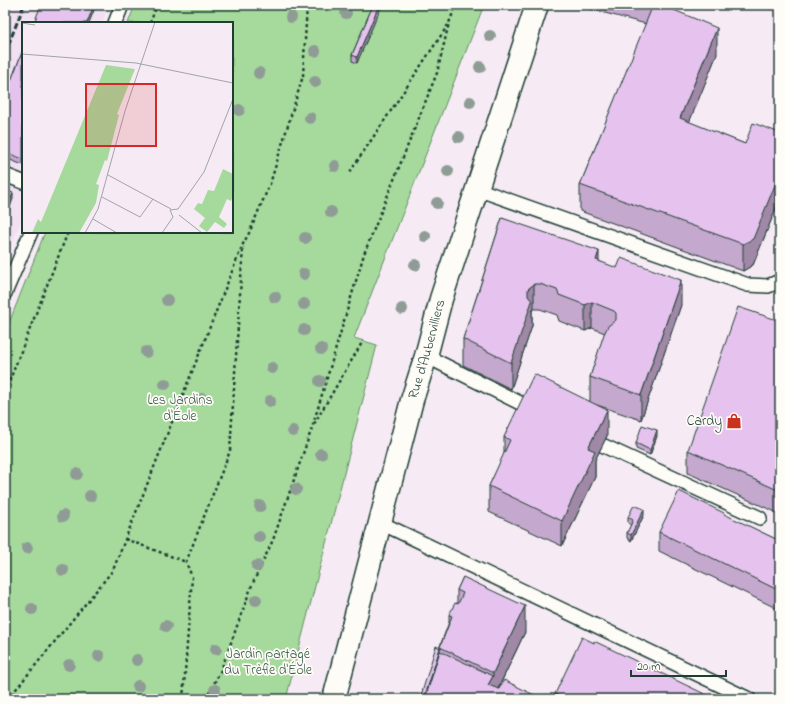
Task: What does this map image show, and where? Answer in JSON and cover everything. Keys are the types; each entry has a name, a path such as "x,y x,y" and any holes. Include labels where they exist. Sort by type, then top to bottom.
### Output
{"street":[{"name":"Rue d'Aubervilliers","path":"334,699 379,522 441,299 537,5"}],"lane":[{"path":"115,22 122,5"},
{"path":"5,175 22,182"},
{"path":"477,189 748,285 768,286 780,281"},
{"path":"5,293 31,233"},
{"path":"426,356 530,408"},
{"path":"602,445 760,518"},
{"path":"379,522 749,699"}],"path":[{"path":"150,22 157,5"},
{"path":"8,699 113,570 243,244 270,184 303,76 307,5"},
{"path":"206,699 221,670 252,585 273,540 312,428 364,254 437,73 449,23 456,5"},
{"path":"350,172 449,23"},
{"path":"5,392 68,233"},
{"path":"183,699 192,577 186,562 230,451 243,244"},
{"path":"312,428 363,341"},
{"path":"125,539 186,562"}],"shaded area":[{"path":"5,5 109,5 102,22 22,22 22,219 5,259"}],"green space":[{"name":"Les Jardins d'Éole","path":"135,5 484,5 354,338 377,345 286,699 5,699 5,333 45,233 233,233 233,22 128,22"}],"building":[{"path":"41,5 94,5 87,22 34,22"},
{"path":"373,5 379,5 357,57 352,55"},
{"path":"653,5 662,5 717,28 680,118 745,144 753,123 780,133 780,175 753,239 743,244 580,185"},
{"path":"22,53 22,159 5,152 5,96"},
{"path":"5,190 13,193 5,215"},
{"path":"502,218 599,251 596,260 617,268 621,258 681,280 641,395 590,377 604,334 608,326 616,320 616,313 592,302 585,305 559,295 557,290 540,284 534,284 528,289 528,296 532,301 511,363 463,339"},
{"path":"738,307 780,321 780,491 688,450"},
{"path":"534,374 607,410 588,448 595,451 562,521 489,486 510,440 504,437"},
{"path":"642,425 657,430 650,450 636,443"},
{"path":"679,491 780,541 780,591 659,532"},
{"path":"634,505 644,509 631,535 627,533 633,520 628,517"},
{"path":"463,577 525,606 493,673 440,647 452,616 449,615 455,603 458,604 463,593 457,590"},
{"path":"582,637 594,643 594,641 715,699 566,699 555,694"},
{"path":"436,646 440,648 424,699 420,699"},
{"path":"440,651 493,676 488,685 499,689 504,680 542,699 425,699"}],"railway":[{"path":"5,53 24,5"}],"place":[{"name":"Cardy","path":"734,421"}],"park label":[{"name":"Jardin partagé du Trèfle d'Éole","path":"268,662"}]}
